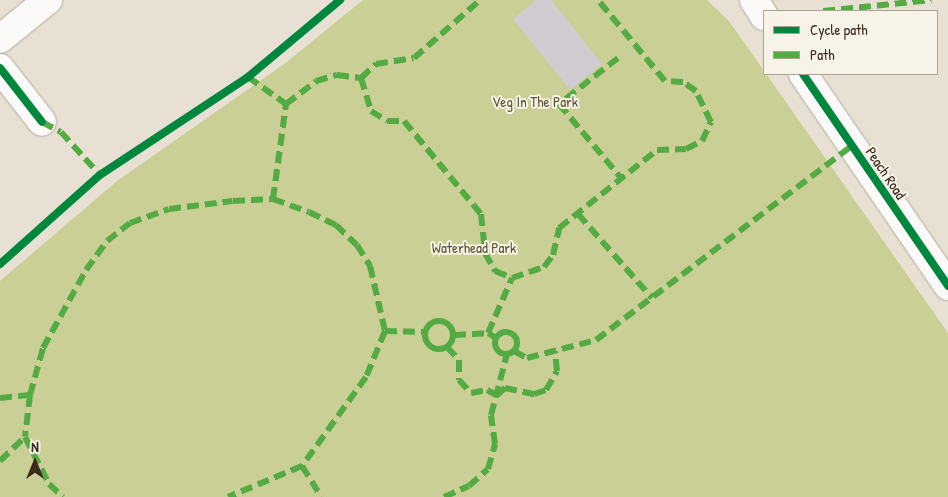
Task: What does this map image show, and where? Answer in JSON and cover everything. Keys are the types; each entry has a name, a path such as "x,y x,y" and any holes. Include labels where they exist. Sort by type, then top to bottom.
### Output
{"street":[{"path":"0,39 48,0"},
{"path":"754,0 763,14"},
{"path":"0,68 42,122"},
{"name":"Peach Road","path":"804,75 948,286"}],"green space":[{"name":"Waterhead Park","path":"363,0 707,0 729,21 763,69 763,75 767,75 948,333 948,497 0,497 0,281 117,181 283,65"}],"building":[{"path":"536,0 551,0 602,64 570,90 513,19"}],"marked path":[{"path":"361,78 376,64 414,58 480,0"},
{"path":"496,338 488,333 512,278 544,267 553,255 559,228 657,150 686,149 702,141 711,122 696,91 683,82 665,81 598,0"},
{"path":"833,10 931,0"},
{"path":"618,58 559,104 622,179"},
{"path":"273,199 286,104 316,81 337,75 361,78 371,111 387,121 404,121 481,214 485,253 495,271 512,278"},
{"path":"248,77 286,104"},
{"path":"42,122 61,132 100,175"},
{"path":"514,351 527,358 596,340 852,146"},
{"path":"0,398 30,395 43,348 86,270 107,241 130,223 169,209 233,201 273,199 309,212 336,225 357,245 370,266 385,331 366,377 302,466 228,497"},
{"path":"578,214 652,298"},
{"path":"439,321 449,325 453,335 449,345 439,349 429,345 425,335 429,325 439,321"},
{"path":"385,331 425,332"},
{"path":"506,332 514,335 517,343 514,351 506,354 498,351 495,343 498,335 506,332"},
{"path":"454,335 488,333"},
{"path":"447,347 459,360 459,380 471,393 487,390 497,395 505,388 534,394 546,390 557,371 555,351"},
{"path":"444,497 469,486 488,469 495,444 491,415 507,354"},
{"path":"30,395 25,437 49,484 63,497"},
{"path":"0,461 25,437"},
{"path":"302,466 321,497"}],"cycle path":[{"path":"0,264 100,175 248,77 340,0"},
{"path":"0,68 42,122"},
{"path":"804,75 948,286"}],"park label":[{"name":"Veg In The Park","path":"535,102"}]}
